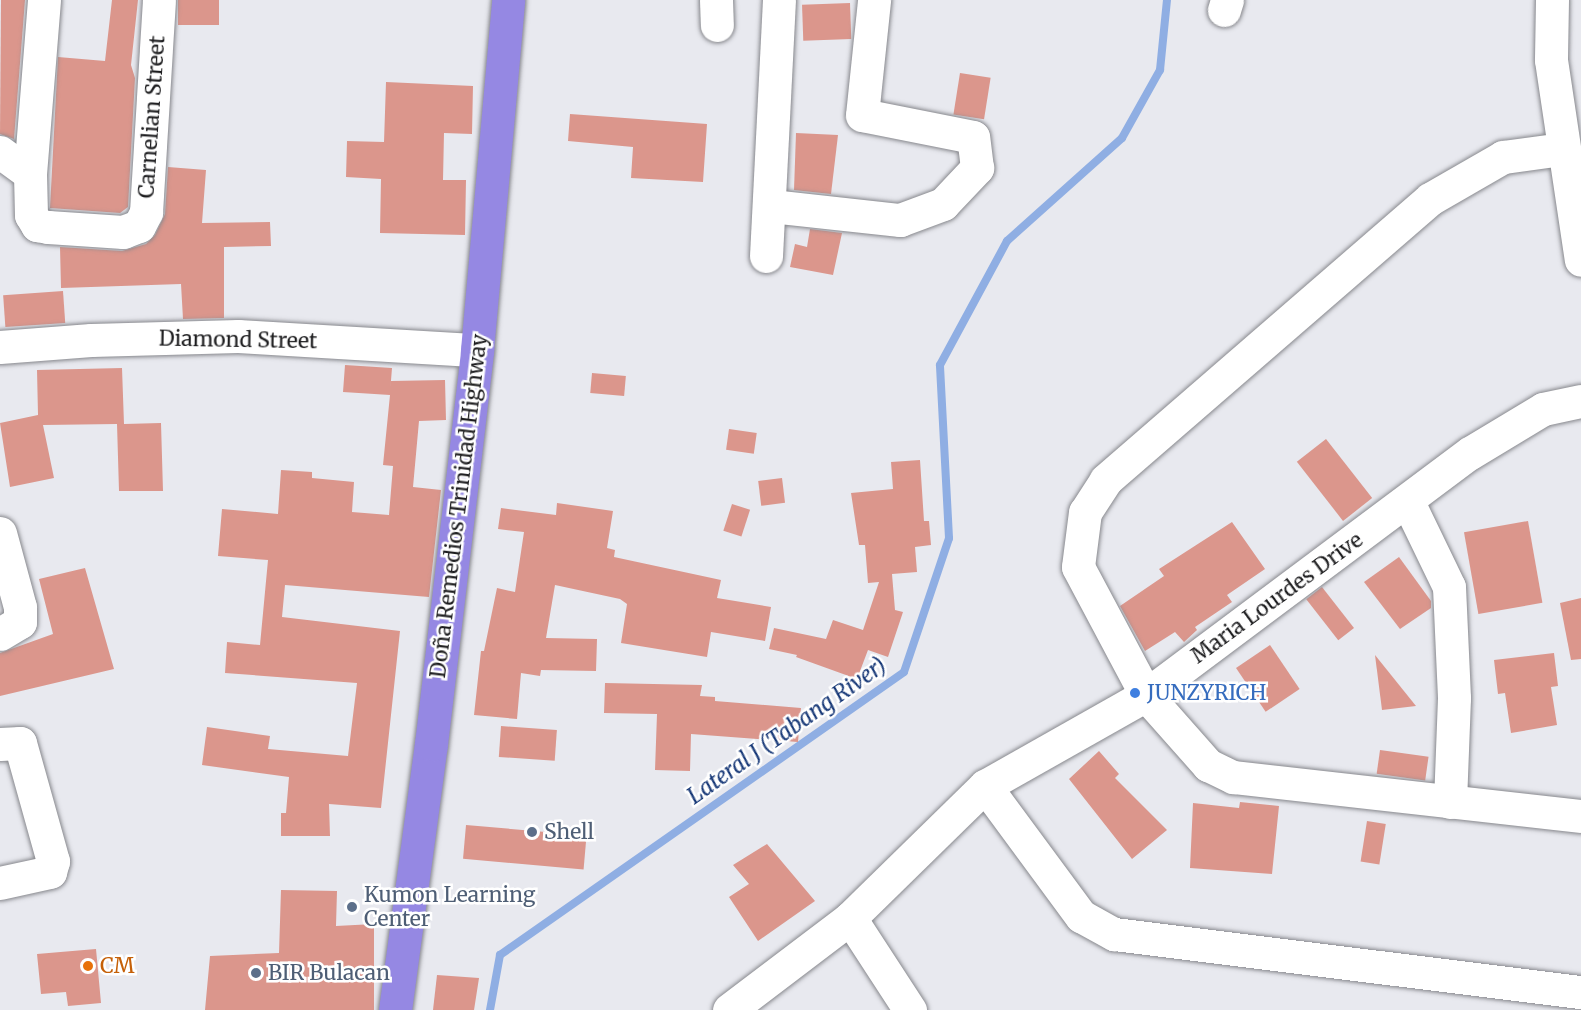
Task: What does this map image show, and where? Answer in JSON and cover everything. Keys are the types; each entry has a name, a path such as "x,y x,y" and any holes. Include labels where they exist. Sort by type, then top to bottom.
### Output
{"highway":[{"name":"Doña Remedios Trinidad Highway","path":"395,1010 431,744 477,350 508,0"}],"street":[{"name":"Carnelian Street","path":"44,0 30,174 31,215 37,225 123,232 140,226 146,212 159,0"},
{"path":"766,256 771,206 779,0"},
{"path":"771,206 900,220 943,204 977,168 973,137 862,115 874,0"},
{"path":"1552,0 1551,60 1562,149 1581,260"},
{"path":"1562,149 1503,157 1431,199 1106,480 1085,512 1078,567 1146,694 1208,765 1233,777 1581,816"},
{"path":"0,152 30,174"},
{"name":"Diamond Street","path":"0,347 91,340 238,336 477,350"},
{"name":"Maria Lourdes Drive","path":"729,1010 763,998 850,918 985,786 1146,694 1408,502 1470,453 1543,409 1581,401"},
{"path":"1408,502 1449,587 1454,698 1450,802"},
{"path":"0,533 20,607 20,622 0,634"},
{"path":"0,744 20,743 53,861 50,872 0,883"},
{"path":"985,786 1081,916 1114,934 1581,992"},
{"path":"850,918 910,1010"}],"building":[{"path":"1,0 25,0 14,139 0,134"},
{"path":"112,0 138,0 131,65 135,78 128,207 120,213 50,208 58,57 105,61"},
{"path":"178,0 219,0 219,25 178,25"},
{"path":"850,3 851,39 803,41 802,5"},
{"path":"960,73 991,78 984,119 953,114"},
{"path":"386,82 473,86 472,134 444,133 443,180 466,180 465,235 380,233 381,179 346,177 347,141 384,142"},
{"path":"570,114 707,124 703,182 631,178 633,147 568,141"},
{"path":"796,133 838,135 831,194 794,190"},
{"path":"168,167 206,170 202,223 270,222 271,246 224,247 224,318 183,319 181,284 61,288 60,247 122,251 146,244 155,235 165,214"},
{"path":"810,229 842,233 833,275 790,267 795,244 807,247"},
{"path":"63,291 65,323 5,327 3,295"},
{"path":"345,365 392,368 390,393 391,381 445,380 446,420 419,421 413,487 441,490 429,597 285,585 282,617 400,631 381,808 329,804 330,836 281,836 281,813 286,813 289,777 202,765 207,727 270,736 268,749 348,756 357,683 225,673 227,642 260,645 268,560 218,556 222,509 278,514 281,470 312,472 312,478 354,482 352,512 389,515 393,466 383,465 390,395 343,392"},
{"path":"122,368 124,424 161,423 163,491 119,491 117,424 43,425 54,478 10,487 0,423 38,415 37,370"},
{"path":"592,373 626,376 624,396 590,393"},
{"path":"729,429 757,433 754,454 726,450"},
{"path":"1326,439 1372,498 1343,521 1297,462"},
{"path":"920,460 924,521 929,521 931,545 915,547 917,572 892,574 895,610 903,612 888,657 868,650 857,679 796,657 797,655 769,649 774,628 826,639 833,620 863,630 879,582 868,583 865,545 859,545 851,493 893,489 891,462"},
{"path":"782,478 785,503 761,506 758,481"},
{"path":"557,503 613,511 607,548 615,550 614,557 721,580 717,598 771,607 765,641 711,632 707,657 621,643 627,604 620,599 555,585 546,638 597,639 596,671 541,670 540,676 521,673 517,719 474,715 481,651 484,651 497,588 515,592 524,532 498,529 501,508 556,515"},
{"path":"732,504 750,510 741,537 723,531"},
{"path":"1528,521 1542,603 1478,614 1464,532"},
{"path":"1232,522 1265,569 1227,595 1232,602 1195,627 1197,630 1184,642 1175,632 1145,651 1120,606 1164,576 1159,569"},
{"path":"1399,557 1431,601 1431,608 1400,629 1364,582"},
{"path":"85,568 114,669 0,696 0,653 53,634 39,579"},
{"path":"1322,587 1354,628 1338,640 1306,599"},
{"path":"1581,598 1581,659 1571,660 1560,603"},
{"path":"1270,645 1300,689 1266,712 1236,668"},
{"path":"1554,653 1558,686 1551,687 1557,725 1511,733 1505,693 1498,694 1494,660"},
{"path":"1375,655 1416,706 1382,710"},
{"path":"605,683 702,685 700,696 715,697 715,701 801,708 798,742 691,734 690,771 655,770 657,714 604,713"},
{"path":"501,726 557,730 555,761 499,757"},
{"path":"1380,750 1429,757 1425,781 1377,774"},
{"path":"1099,751 1119,774 1115,778 1167,830 1132,859 1069,779"},
{"path":"1240,802 1279,806 1272,874 1190,868 1193,803 1239,808"},
{"path":"1367,821 1386,824 1379,864 1361,861"},
{"path":"466,825 587,836 584,869 463,859"},
{"path":"767,844 815,901 758,941 729,897 749,884 733,865"},
{"path":"281,890 337,891 336,926 374,924 374,1010 205,1010 210,956 279,953"},
{"path":"96,949 101,1003 68,1006 66,992 41,994 37,954"},
{"path":"437,975 479,978 474,1010 433,1010"}],"waterway":[{"name":"Lateral J (Tabang River)","path":"490,1010 500,955 904,672 949,538 940,365 1007,241 1122,138 1160,70 1167,0"}],"place":[{"name":"JUNZYRICH","path":"1135,693"},
{"name":"Shell","path":"532,832"},
{"name":"Kumon Learning Center","path":"352,907"},
{"name":"CM","path":"88,966"},
{"name":"BIR Bulacan","path":"256,973"}]}
